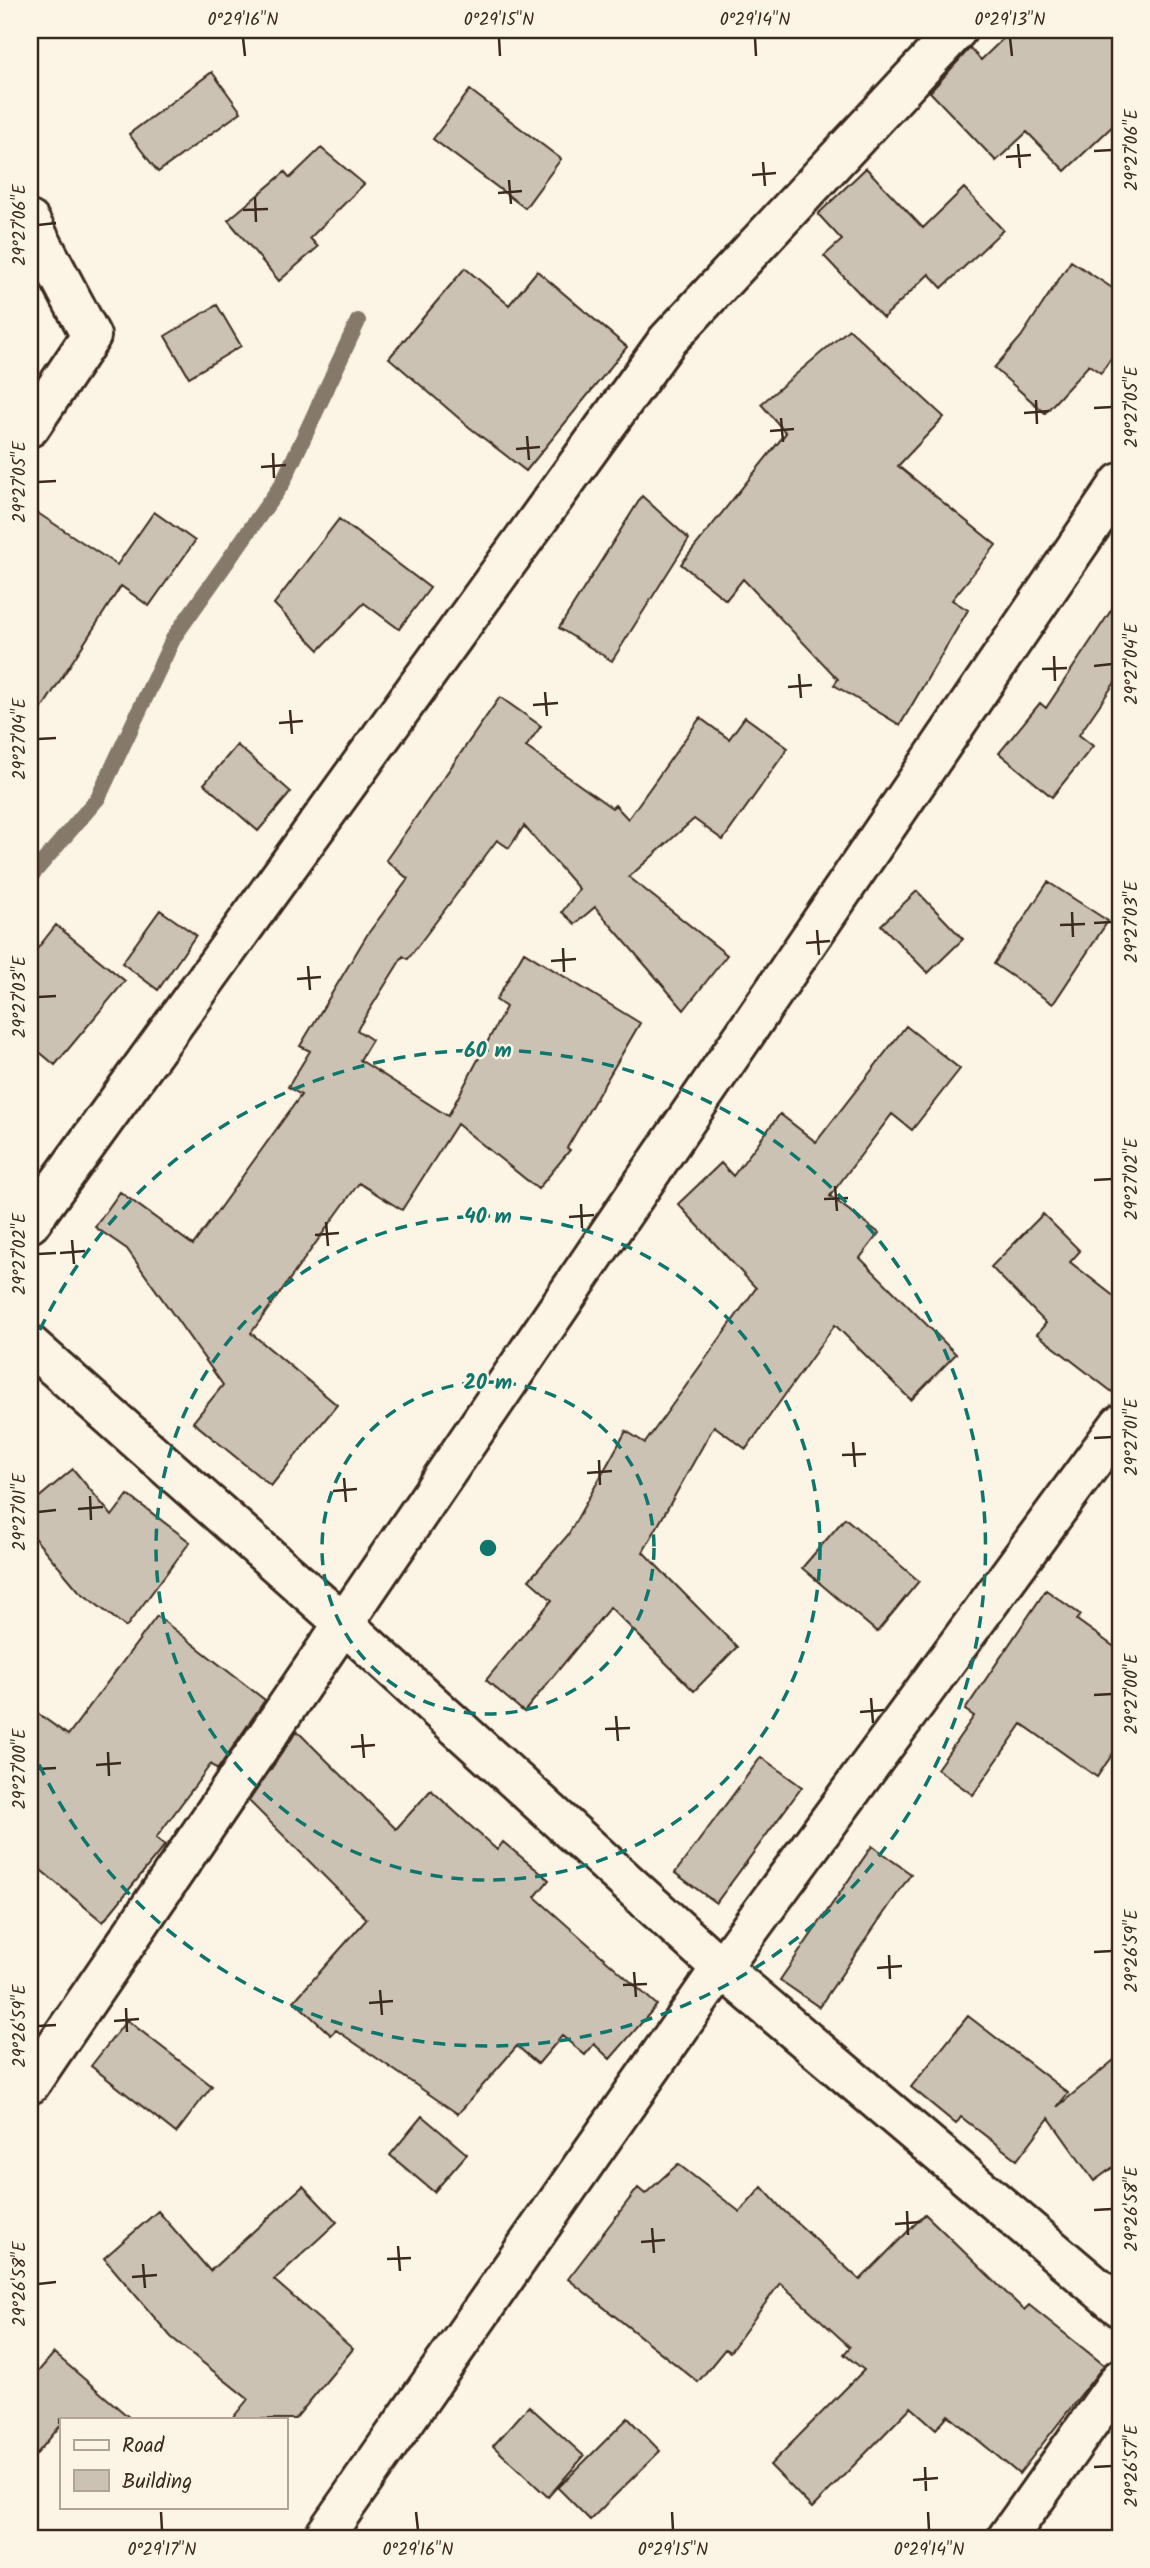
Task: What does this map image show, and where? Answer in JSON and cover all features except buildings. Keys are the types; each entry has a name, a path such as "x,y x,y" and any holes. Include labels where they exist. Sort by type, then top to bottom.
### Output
{"street":[{"path":"30,1223 667,341 957,30"},
{"path":"30,220 91,336 30,427"},
{"path":"30,2084 1120,483"},
{"path":"30,1345 343,1623 722,1968 1120,2307"},
{"path":"323,2538 722,1968 1120,1424"},
{"path":"1007,2538 1120,2379"}],"waterway":[{"path":"30,877 98,798 174,637 282,484 358,321"}]}
